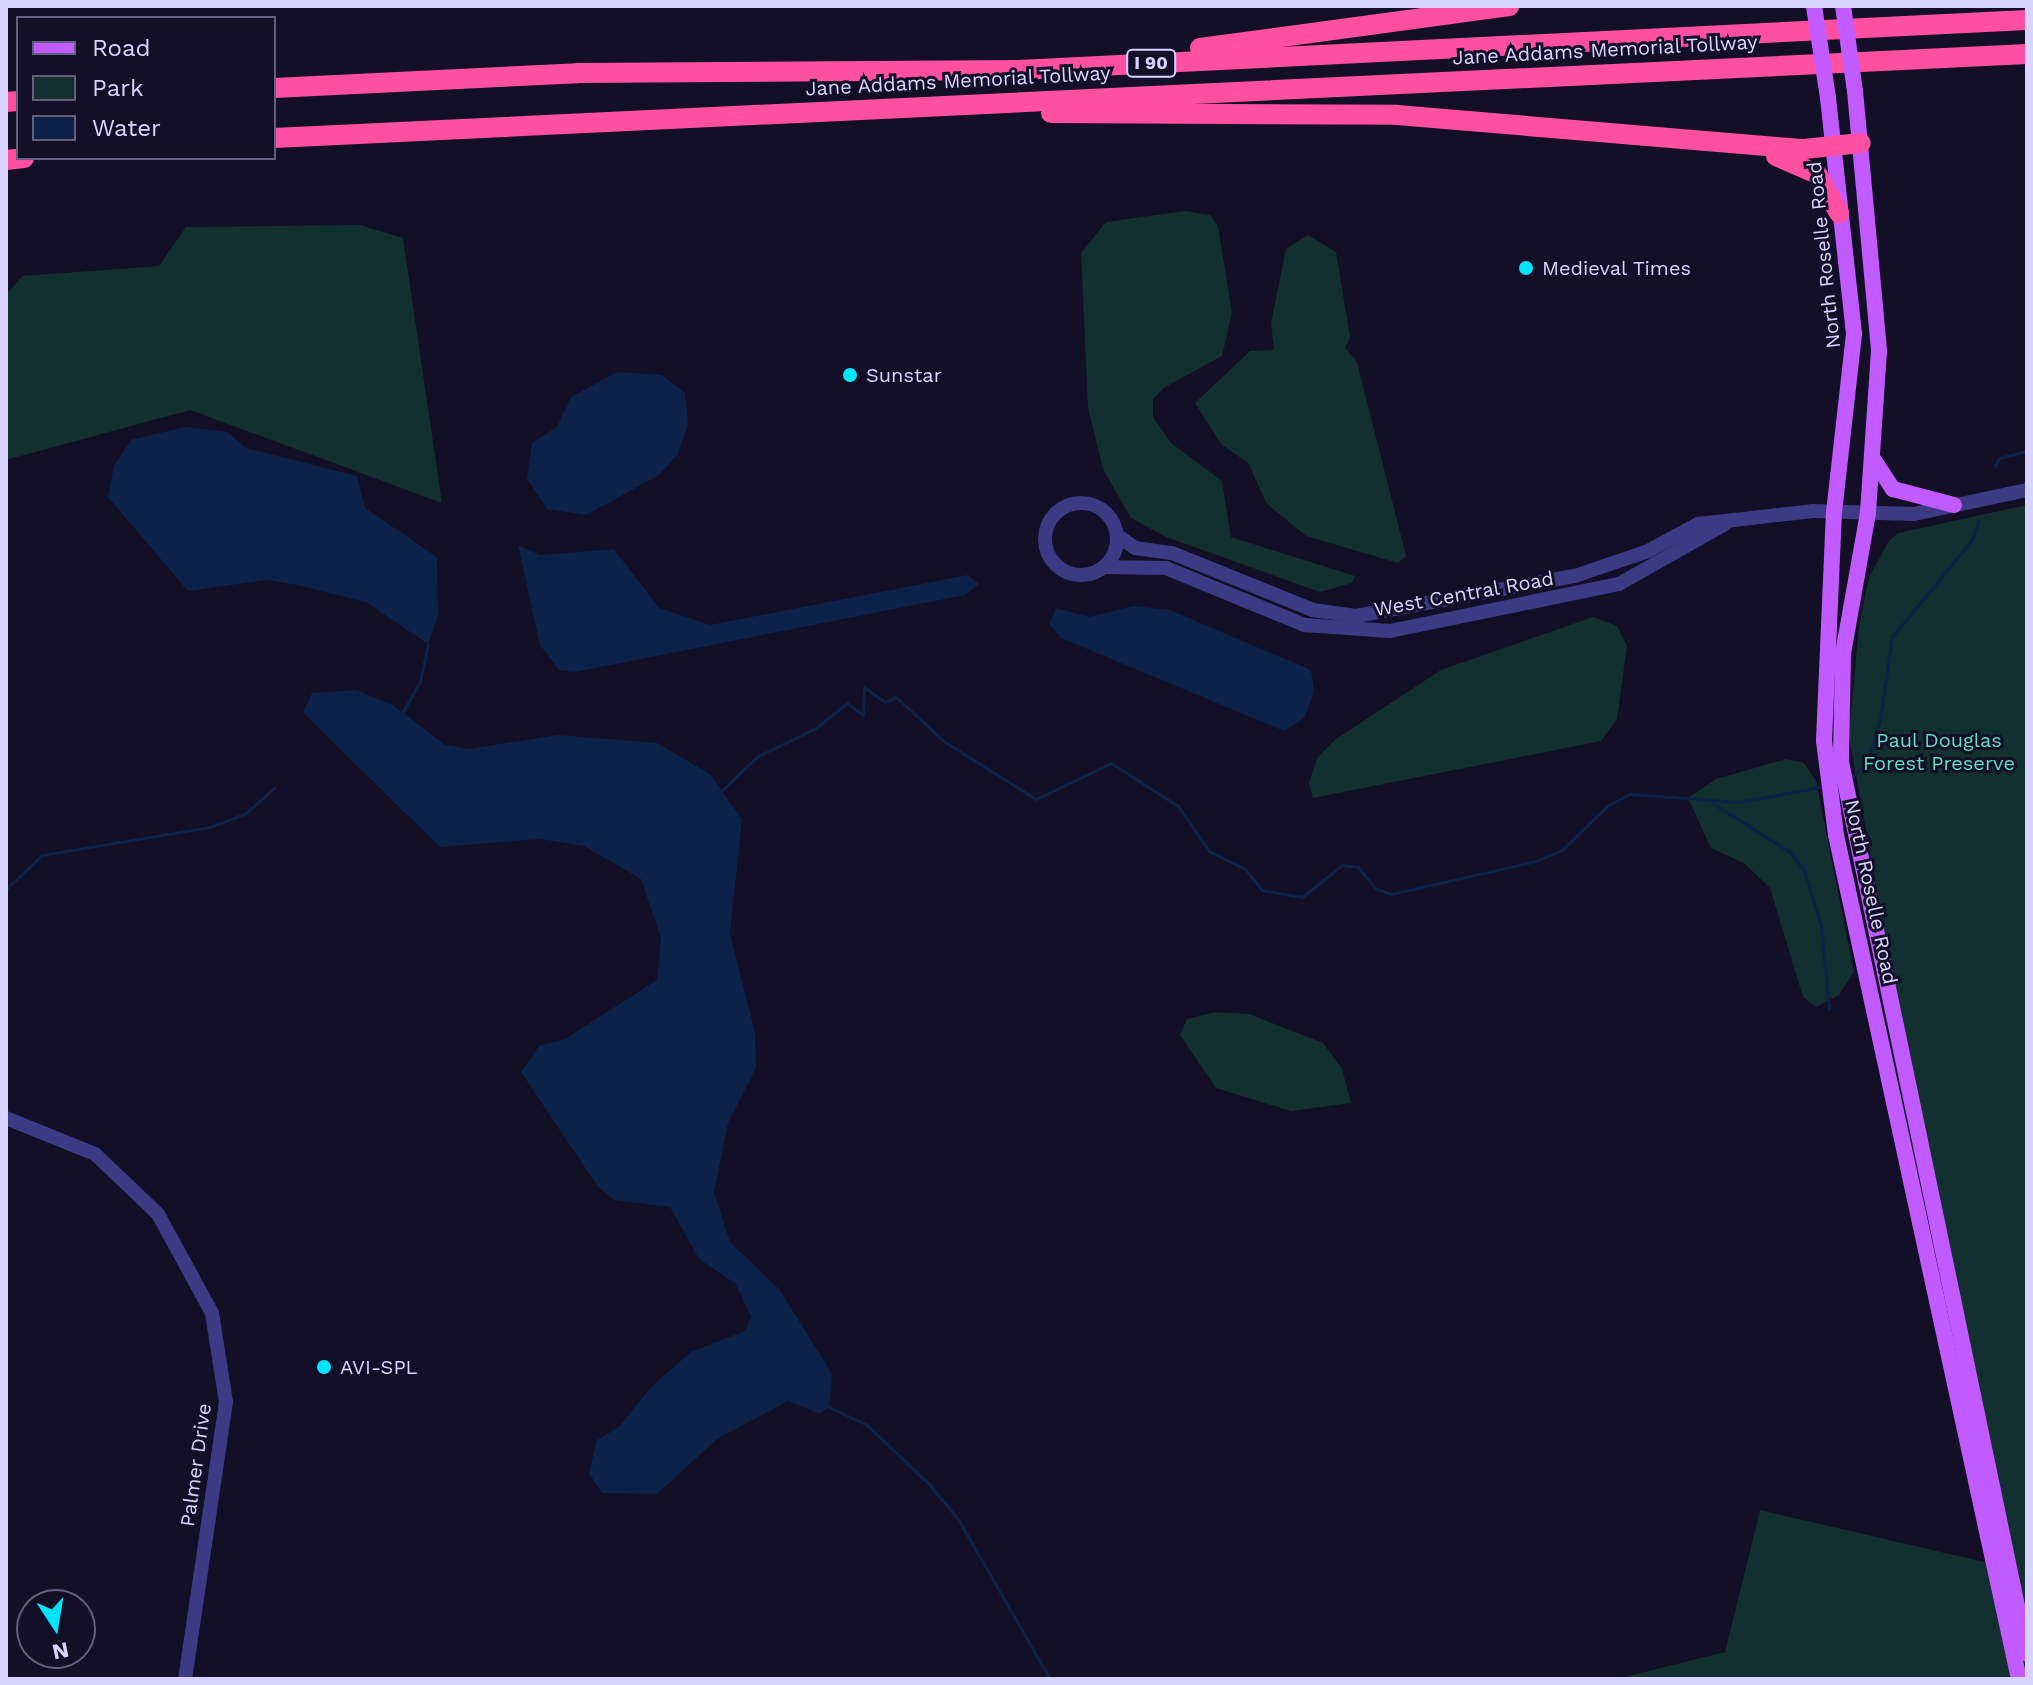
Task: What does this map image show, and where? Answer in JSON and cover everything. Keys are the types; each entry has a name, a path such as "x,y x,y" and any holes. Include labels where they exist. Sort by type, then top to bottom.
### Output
{"highway":[{"path":"1018,70 1509,6"},
{"name":"Jane Addams Memorial Tollway","path":"276,88 578,73 1018,70 2027,20"},
{"name":"Jane Addams Memorial Tollway","path":"276,138 2027,54"},
{"path":"815,112 1397,115 1586,125 1796,160 1817,174 1839,213"},
{"path":"1682,139 1833,147 1861,143"}],"main road":[{"name":"North Roselle Road","path":"1814,6 1828,98 1854,358 1834,511 1822,685 1836,835 2019,1679"},
{"name":"North Roselle Road","path":"1843,6 1878,298 1868,513 1839,698 1846,797 2027,1654"},
{"path":"1872,454 1893,489 1954,505"}],"street":[{"name":"West Central Road","path":"1118,536 1135,548 1172,553 1303,606 1344,614 1455,601 1575,576 1648,551 1698,524 1834,511 1868,513 1954,505 2027,490"},
{"path":"1091,503 1106,512 1118,536 1104,567 1087,575 1059,568 1045,543 1048,524 1066,506 1091,503"},
{"name":"West Central Road","path":"1104,567 1166,568 1269,612 1340,631 1390,631 1619,584 1729,522"},
{"path":"1575,576 1579,593"},
{"path":"1455,601 1458,617"},
{"path":"1340,631 1344,614"},
{"name":"Palmer Drive","path":"6,1118 95,1154 158,1214 212,1313 226,1402 185,1679"}],"green space":[{"path":"1185,211 1210,215 1218,226 1232,313 1222,356 1165,387 1153,399 1153,417 1171,443 1222,481 1231,537 1355,576 1352,583 1320,592 1166,537 1131,518 1103,469 1088,407 1081,253 1106,222"},
{"path":"360,225 403,238 442,503 190,410 6,460 6,295 22,276 159,266 186,227"},
{"path":"1308,235 1336,252 1350,337 1345,348 1357,362 1406,556 1398,563 1306,536 1267,504 1248,463 1221,444 1195,403 1250,351 1274,350 1271,323 1286,249"},
{"name":"Paul Douglas Forest Preserve","path":"2027,505 2027,1679 2019,1679 1849,736 1859,626 1869,577 1889,541 1898,533"},
{"path":"1593,617 1617,626 1627,646 1617,719 1601,741 1313,798 1309,783 1317,758 1336,739 1441,670"},
{"path":"1786,759 1804,763 1816,781 1854,972 1839,995 1816,1007 1803,997 1770,888 1744,863 1711,848 1688,798 1716,779"},
{"path":"1215,1012 1249,1014 1323,1043 1342,1069 1351,1103 1291,1111 1216,1088 1180,1035 1187,1019"},
{"path":"1760,1510 1988,1563 2011,1679 1617,1679 1725,1652"}],"water":[{"path":"617,372 662,375 685,393 688,424 678,454 659,475 586,515 547,509 527,479 532,443 557,427 571,397"},
{"path":"185,427 227,432 246,448 357,476 365,508 437,557 438,616 428,644 366,602 298,585 267,580 188,591 108,497 114,466 131,440"},
{"path":"518,545 540,555 614,549 659,608 710,625 968,575 979,584 965,595 575,672 559,670 540,645"},
{"path":"1134,606 1170,610 1311,670 1314,692 1304,718 1284,731 1061,638 1049,624 1056,608 1089,617"},
{"path":"356,690 393,705 445,745 469,749 558,735 657,743 710,774 742,819 730,934 755,1032 756,1068 728,1123 714,1192 730,1242 779,1289 832,1374 829,1407 820,1414 788,1401 717,1439 657,1494 602,1493 589,1473 597,1440 619,1427 650,1388 691,1352 745,1331 751,1317 736,1284 699,1259 670,1207 614,1200 598,1187 521,1072 539,1046 565,1039 657,980 661,938 641,879 584,846 540,839 440,847 303,713 312,693"}],"waterway":[{"path":"1995,466 1999,458 2027,451"},
{"path":"1852,777 1868,761 1880,720 1892,637 1972,540 1978,521"},
{"path":"402,713 420,682 428,644"},
{"path":"719,793 758,756 816,728 847,703 863,715 864,687 885,702 896,697 945,742 1036,799 1111,763 1178,806 1209,851 1245,869 1262,890 1302,897 1342,865 1358,867 1375,888 1391,894 1536,861 1562,850 1607,806 1630,794 1739,802 1820,787"},
{"path":"6,889 42,855 210,827 246,813 274,788"},
{"path":"1712,803 1790,852 1804,870 1821,926 1829,1009"},
{"path":"829,1407 867,1425 929,1484 958,1519 1050,1679"}],"place":[{"name":"Medieval Times","path":"1526,268"},
{"name":"Sunstar","path":"850,375"},
{"name":"AVI-SPL","path":"324,1367"}]}
